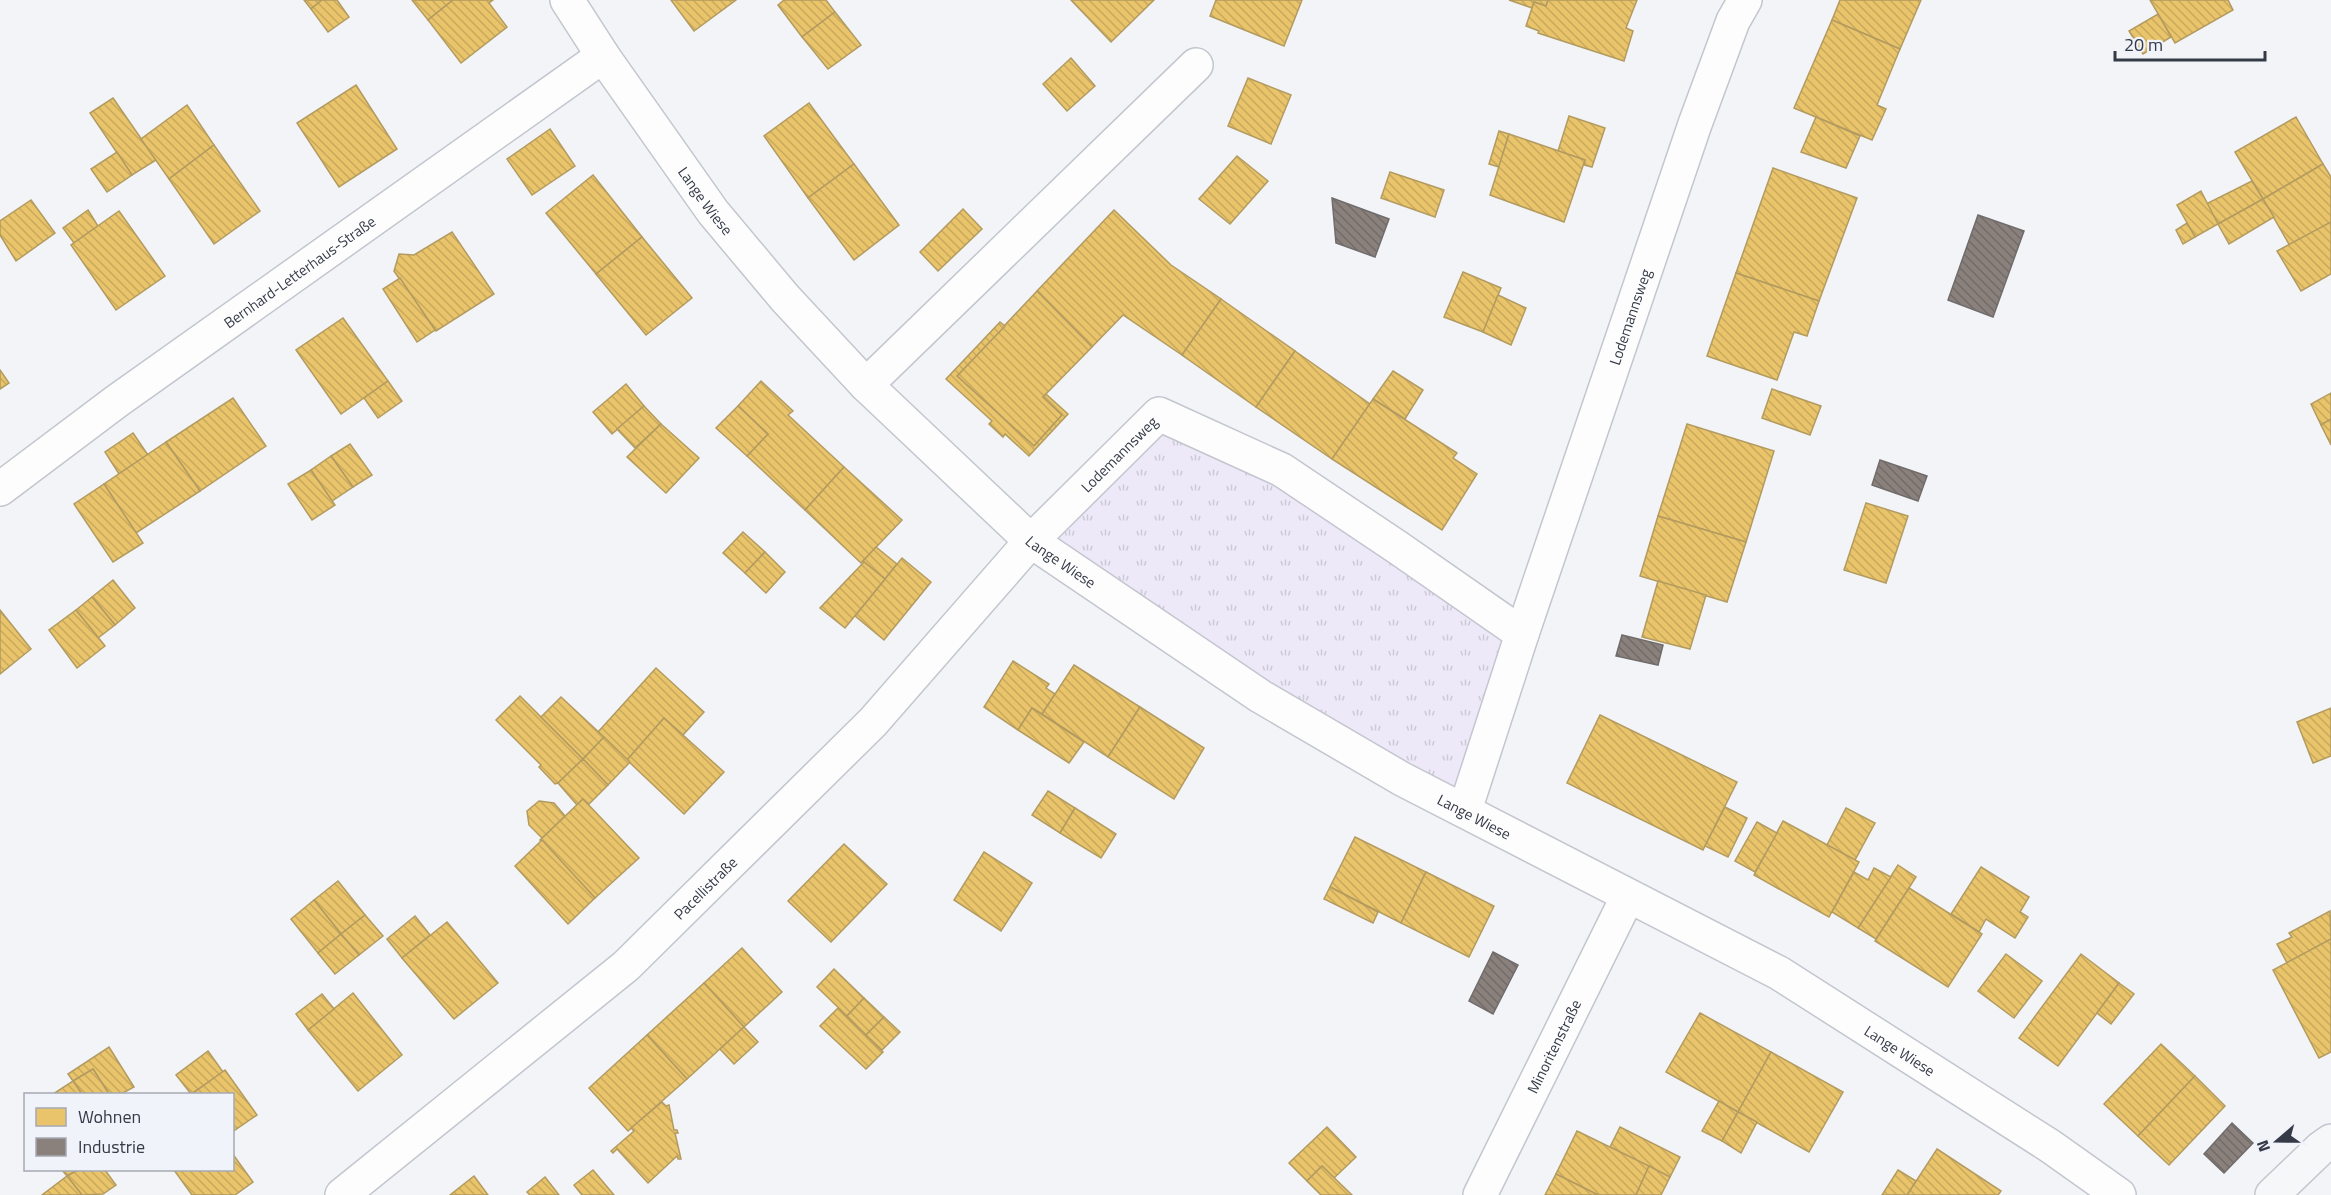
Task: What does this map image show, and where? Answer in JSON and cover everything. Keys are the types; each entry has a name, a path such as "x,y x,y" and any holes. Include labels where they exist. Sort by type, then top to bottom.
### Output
{"main road":[{"path":"2272,1195 2331,1141"}],"street":[{"name":"Lange Wiese","path":"567,0 603,56 713,212 785,298 866,385 1031,541 1260,696 1402,779 1779,973 2050,1146 2119,1195"},
{"name":"Lodemannsweg","path":"1465,810 1522,634 1695,124 1733,21 1745,0"},
{"name":"Bernhard-Letterhaus-Straße","path":"0,489 117,401 603,56"},
{"path":"866,385 1196,65"},
{"name":"Lodemannsweg","path":"1031,541 1159,414 1282,470 1522,634"},
{"name":"Pacellistraße","path":"342,1195 626,966 873,722 1031,541"},
{"name":"Minoritenstraße","path":"1480,1195 1628,896"}],"green space":[{"path":"1159,415 1282,471 1521,635 1465,809 1033,541"}],"building: Wohnen":[{"path":"304,0 322,0 311,9"},
{"path":"322,0 337,0 349,17 328,32 311,9"},
{"path":"412,0 453,0 428,20"},
{"path":"453,0 493,0 489,3 507,27 461,63 428,20"},
{"path":"671,0 736,0 694,31"},
{"path":"784,0 826,0 835,12 802,37 778,5"},
{"path":"1071,0 1154,0 1111,42"},
{"path":"1216,0 1302,0 1284,46 1210,16"},
{"path":"1509,0 1548,0 1546,6 1534,2 1532,8"},
{"path":"1548,0 1637,0 1626,28 1633,31 1624,61 1538,33 1539,31 1526,26 1534,2 1546,6"},
{"path":"1840,0 1921,0 1900,49 1832,20"},
{"path":"2150,0 2228,0 2233,10 2175,43"},
{"path":"835,12 861,45 828,69 802,37"},
{"path":"2158,14 2171,37 2143,54 2129,31"},
{"path":"1832,20 1900,49 1877,105 1886,109 1872,140 1794,108"},
{"path":"1071,58 1095,86 1067,111 1043,84"},
{"path":"1248,78 1291,95 1271,144 1228,126"},
{"path":"356,85 397,149 339,187 297,123"},
{"path":"113,98 156,160 132,175 90,113"},
{"path":"809,103 854,164 808,198 764,136"},
{"path":"187,105 214,145 169,179 141,139"},
{"path":"1569,116 1605,128 1592,167 1584,165 1585,160 1558,151"},
{"path":"1816,117 1860,136 1846,168 1801,152"},
{"path":"2296,117 2323,164 2263,199 2235,152"},
{"path":"550,129 575,166 532,195 507,159"},
{"path":"1499,131 1509,134 1499,167 1489,164"},
{"path":"1509,134 1585,160 1564,222 1490,195"},
{"path":"214,145 260,211 214,244 169,179"},
{"path":"117,152 132,175 107,192 91,169"},
{"path":"1237,156 1268,181 1230,224 1199,199"},
{"path":"854,164 899,225 854,260 808,198"},
{"path":"2323,164 2331,177 2331,222 2290,246 2263,199"},
{"path":"1773,168 1857,198 1819,301 1736,273"},
{"path":"1390,172 1444,190 1435,217 1381,198"},
{"path":"593,175 642,237 596,274 546,213"},
{"path":"2252,181 2263,199 2218,224 2206,204"},
{"path":"2201,191 2218,224 2195,237 2177,205"},
{"path":"2263,199 2274,217 2229,244 2218,224"},
{"path":"31,200 55,233 16,261 0,235 0,221"},
{"path":"963,209 982,229 938,271 920,252"},
{"path":"88,210 98,226 74,243 63,228"},
{"path":"1114,210 1171,265 1221,299 1182,355 1123,315 1092,347 1037,291"},
{"path":"119,211 165,276 116,310 71,245"},
{"path":"2331,222 2331,274 2301,291 2277,251"},
{"path":"2187,223 2195,237 2183,244 2176,230"},
{"path":"452,232 494,294 436,331 394,271 399,254 414,255"},
{"path":"642,237 692,298 646,335 596,274"},
{"path":"1463,272 1501,288 1483,332 1444,317"},
{"path":"1736,273 1819,301 1807,336 1794,332 1777,380 1707,356"},
{"path":"400,278 435,330 417,342 383,289"},
{"path":"1037,291 1092,347 1043,397 1062,415 1034,446 957,376"},
{"path":"1498,295 1526,308 1511,345 1483,332"},
{"path":"1221,299 1295,351 1256,407 1182,355"},
{"path":"343,318 388,381 341,414 296,350"},
{"path":"1000,322 1005,326 957,376 1034,446 1062,415 1043,397 1046,394 1068,414 1029,456 1005,434 1003,437 989,424 992,421 946,379"},
{"path":"1295,351 1370,404 1332,459 1256,407"},
{"path":"0,370 9,383 0,389"},
{"path":"1393,371 1423,390 1405,419 1373,399"},
{"path":"388,381 402,401 378,418 364,398"},
{"path":"761,381 793,411 788,415 844,467 805,510 747,456 768,434 738,406"},
{"path":"626,384 644,406 612,434 593,412"},
{"path":"1772,389 1821,406 1810,435 1762,418"},
{"path":"2331,393 2331,419 2321,425 2311,404"},
{"path":"233,398 266,446 200,491 166,442"},
{"path":"1373,399 1457,453 1453,458 1477,474 1442,530 1332,459"},
{"path":"644,406 661,424 635,448 617,429"},
{"path":"738,406 768,434 747,456 716,428"},
{"path":"2331,419 2331,445 2321,425"},
{"path":"661,424 699,458 666,493 627,457"},
{"path":"1687,424 1774,451 1746,542 1658,516"},
{"path":"133,433 148,455 119,474 105,452"},
{"path":"166,442 200,491 136,533 104,484"},
{"path":"350,444 372,475 353,487 331,456"},
{"path":"331,456 353,487 332,501 311,470"},
{"path":"844,467 902,520 861,563 805,510"},
{"path":"311,470 335,505 312,520 288,484"},
{"path":"104,484 143,543 113,562 74,504"},
{"path":"1866,503 1908,516 1886,583 1844,570"},
{"path":"1658,516 1746,542 1727,602 1640,576"},
{"path":"743,532 765,552 745,573 723,553"},
{"path":"876,547 897,564 885,579 863,561"},
{"path":"765,552 785,572 766,593 745,573"},
{"path":"902,558 931,582 884,640 855,616"},
{"path":"864,562 885,579 845,628 820,608"},
{"path":"113,580 135,608 115,625 92,597"},
{"path":"1658,581 1706,595 1690,649 1642,637"},
{"path":"92,597 115,625 98,638 76,610"},
{"path":"0,610 31,649 0,674"},
{"path":"76,610 105,646 77,668 49,630"},
{"path":"1013,661 1049,684 1046,688 1055,694 1042,714 1032,708 1018,730 984,707"},
{"path":"1074,665 1140,707 1108,757 1042,714"},
{"path":"656,668 704,712 683,735 664,718 627,760 598,732"},
{"path":"520,696 583,759 558,783 555,784 539,767 541,765 496,720"},
{"path":"561,697 604,737 583,759 541,717"},
{"path":"1140,707 1204,748 1174,799 1108,757"},
{"path":"1032,708 1084,742 1069,763 1018,730"},
{"path":"2331,708 2331,756 2313,763 2297,722"},
{"path":"1600,715 1737,782 1703,850 1567,783"},
{"path":"664,718 724,772 684,814 627,760"},
{"path":"604,737 630,762 608,785 583,759"},
{"path":"583,759 608,785 589,804 583,799 577,805 558,783"},
{"path":"1048,791 1075,808 1060,833 1032,815"},
{"path":"583,799 639,858 595,898 540,840"},
{"path":"539,801 554,803 565,816 542,838 529,825 527,811"},
{"path":"1725,807 1747,818 1728,857 1705,846"},
{"path":"1075,808 1116,834 1101,858 1060,833"},
{"path":"1846,808 1875,823 1855,860 1827,845"},
{"path":"1783,821 1859,862 1829,917 1754,875"},
{"path":"1757,822 1777,833 1755,872 1735,861"},
{"path":"1355,837 1426,872 1401,923 1330,887"},
{"path":"542,840 595,898 568,924 515,866"},
{"path":"844,844 887,884 831,942 788,901"},
{"path":"984,852 1032,883 1001,931 954,900"},
{"path":"1898,865 1916,877 1876,939 1858,928"},
{"path":"1981,867 2029,897 2020,912 2028,917 2015,938 1986,919 1979,932 1951,914"},
{"path":"1874,868 1891,877 1858,928 1832,912 1854,872 1868,880"},
{"path":"1426,872 1494,906 1469,957 1401,923"},
{"path":"338,881 365,915 341,934 314,900"},
{"path":"1330,887 1378,912 1373,923 1324,899"},
{"path":"1909,888 1982,934 1948,987 1875,941"},
{"path":"314,900 341,934 318,953 291,919"},
{"path":"2330,911 2331,939 2287,963 2277,944 2292,937 2289,933"},
{"path":"365,915 383,936 359,955 341,934"},
{"path":"415,916 430,935 402,958 387,939"},
{"path":"447,922 498,983 454,1019 402,958"},
{"path":"341,934 359,955 335,974 318,953"},
{"path":"2331,939 2331,1052 2319,1058 2273,970"},
{"path":"742,948 782,992 744,1027 704,983"},
{"path":"2006,954 2042,981 2014,1018 1978,991"},
{"path":"2081,954 2119,983 2058,1066 2019,1038"},
{"path":"834,969 864,998 847,1016 817,987"},
{"path":"704,983 744,1027 687,1079 647,1035"},
{"path":"2119,983 2134,994 2111,1024 2097,1013"},
{"path":"353,993 402,1055 358,1091 308,1030"},
{"path":"322,994 334,1009 308,1030 296,1014"},
{"path":"864,998 884,1017 866,1035 847,1016"},
{"path":"838,1008 883,1052 866,1069 820,1026"},
{"path":"1700,1013 1771,1052 1738,1112 1666,1072"},
{"path":"884,1017 900,1032 882,1050 866,1035"},
{"path":"744,1027 758,1042 734,1064 720,1049"},
{"path":"647,1035 687,1079 628,1131 589,1088"},
{"path":"2161,1044 2195,1076 2138,1136 2104,1104"},
{"path":"109,1047 134,1087 123,1093 108,1093 93,1069 73,1081 68,1074"},
{"path":"208,1051 223,1072 192,1093 176,1075"},
{"path":"1771,1052 1843,1092 1809,1152 1738,1112"},
{"path":"93,1069 108,1093 81,1093 73,1081"},
{"path":"225,1070 257,1115 234,1131 234,1093 193,1093"},
{"path":"2195,1076 2225,1106 2169,1165 2138,1136"},
{"path":"73,1081 81,1093 55,1093"},
{"path":"1719,1101 1738,1112 1722,1141 1702,1131"},
{"path":"662,1102 666,1106 669,1105 674,1130 678,1133 675,1133 681,1159 677,1156 648,1183 617,1149 613,1153 611,1151 634,1131 631,1128"},
{"path":"1738,1112 1757,1122 1741,1153 1722,1141"},
{"path":"1327,1127 1356,1157 1334,1178 1322,1166 1307,1181 1289,1163"},
{"path":"1620,1127 1680,1157 1670,1177 1610,1147"},
{"path":"1577,1131 1649,1166 1636,1195 1598,1195 1556,1174"},
{"path":"1937,1149 2001,1191 1998,1195 1907,1195"},
{"path":"234,1156 253,1182 235,1195 192,1195 175,1171 234,1171"},
{"path":"1322,1166 1352,1195 1321,1195 1307,1181"},
{"path":"1649,1166 1670,1177 1661,1195 1636,1195"},
{"path":"593,1170 614,1195 582,1195 574,1185"},
{"path":"1898,1170 1916,1181 1907,1195 1882,1195"},
{"path":"63,1171 76,1171 67,1176"},
{"path":"76,1171 106,1171 116,1185 103,1194 82,1195 67,1176"},
{"path":"1556,1174 1598,1195 1545,1195"},
{"path":"67,1176 82,1195 42,1195"},
{"path":"474,1176 488,1195 450,1195"},
{"path":"545,1177 559,1195 530,1195 527,1192"}],"building: Industrie":[{"path":"1332,198 1389,219 1375,257 1336,243"},
{"path":"1978,215 2024,231 1993,317 1948,300"},
{"path":"1880,460 1927,476 1918,501 1872,485"},
{"path":"1622,635 1663,645 1658,665 1616,656"},
{"path":"1493,952 1518,965 1493,1014 1469,1001"},
{"path":"2232,1123 2253,1143 2224,1173 2204,1154"}]}
